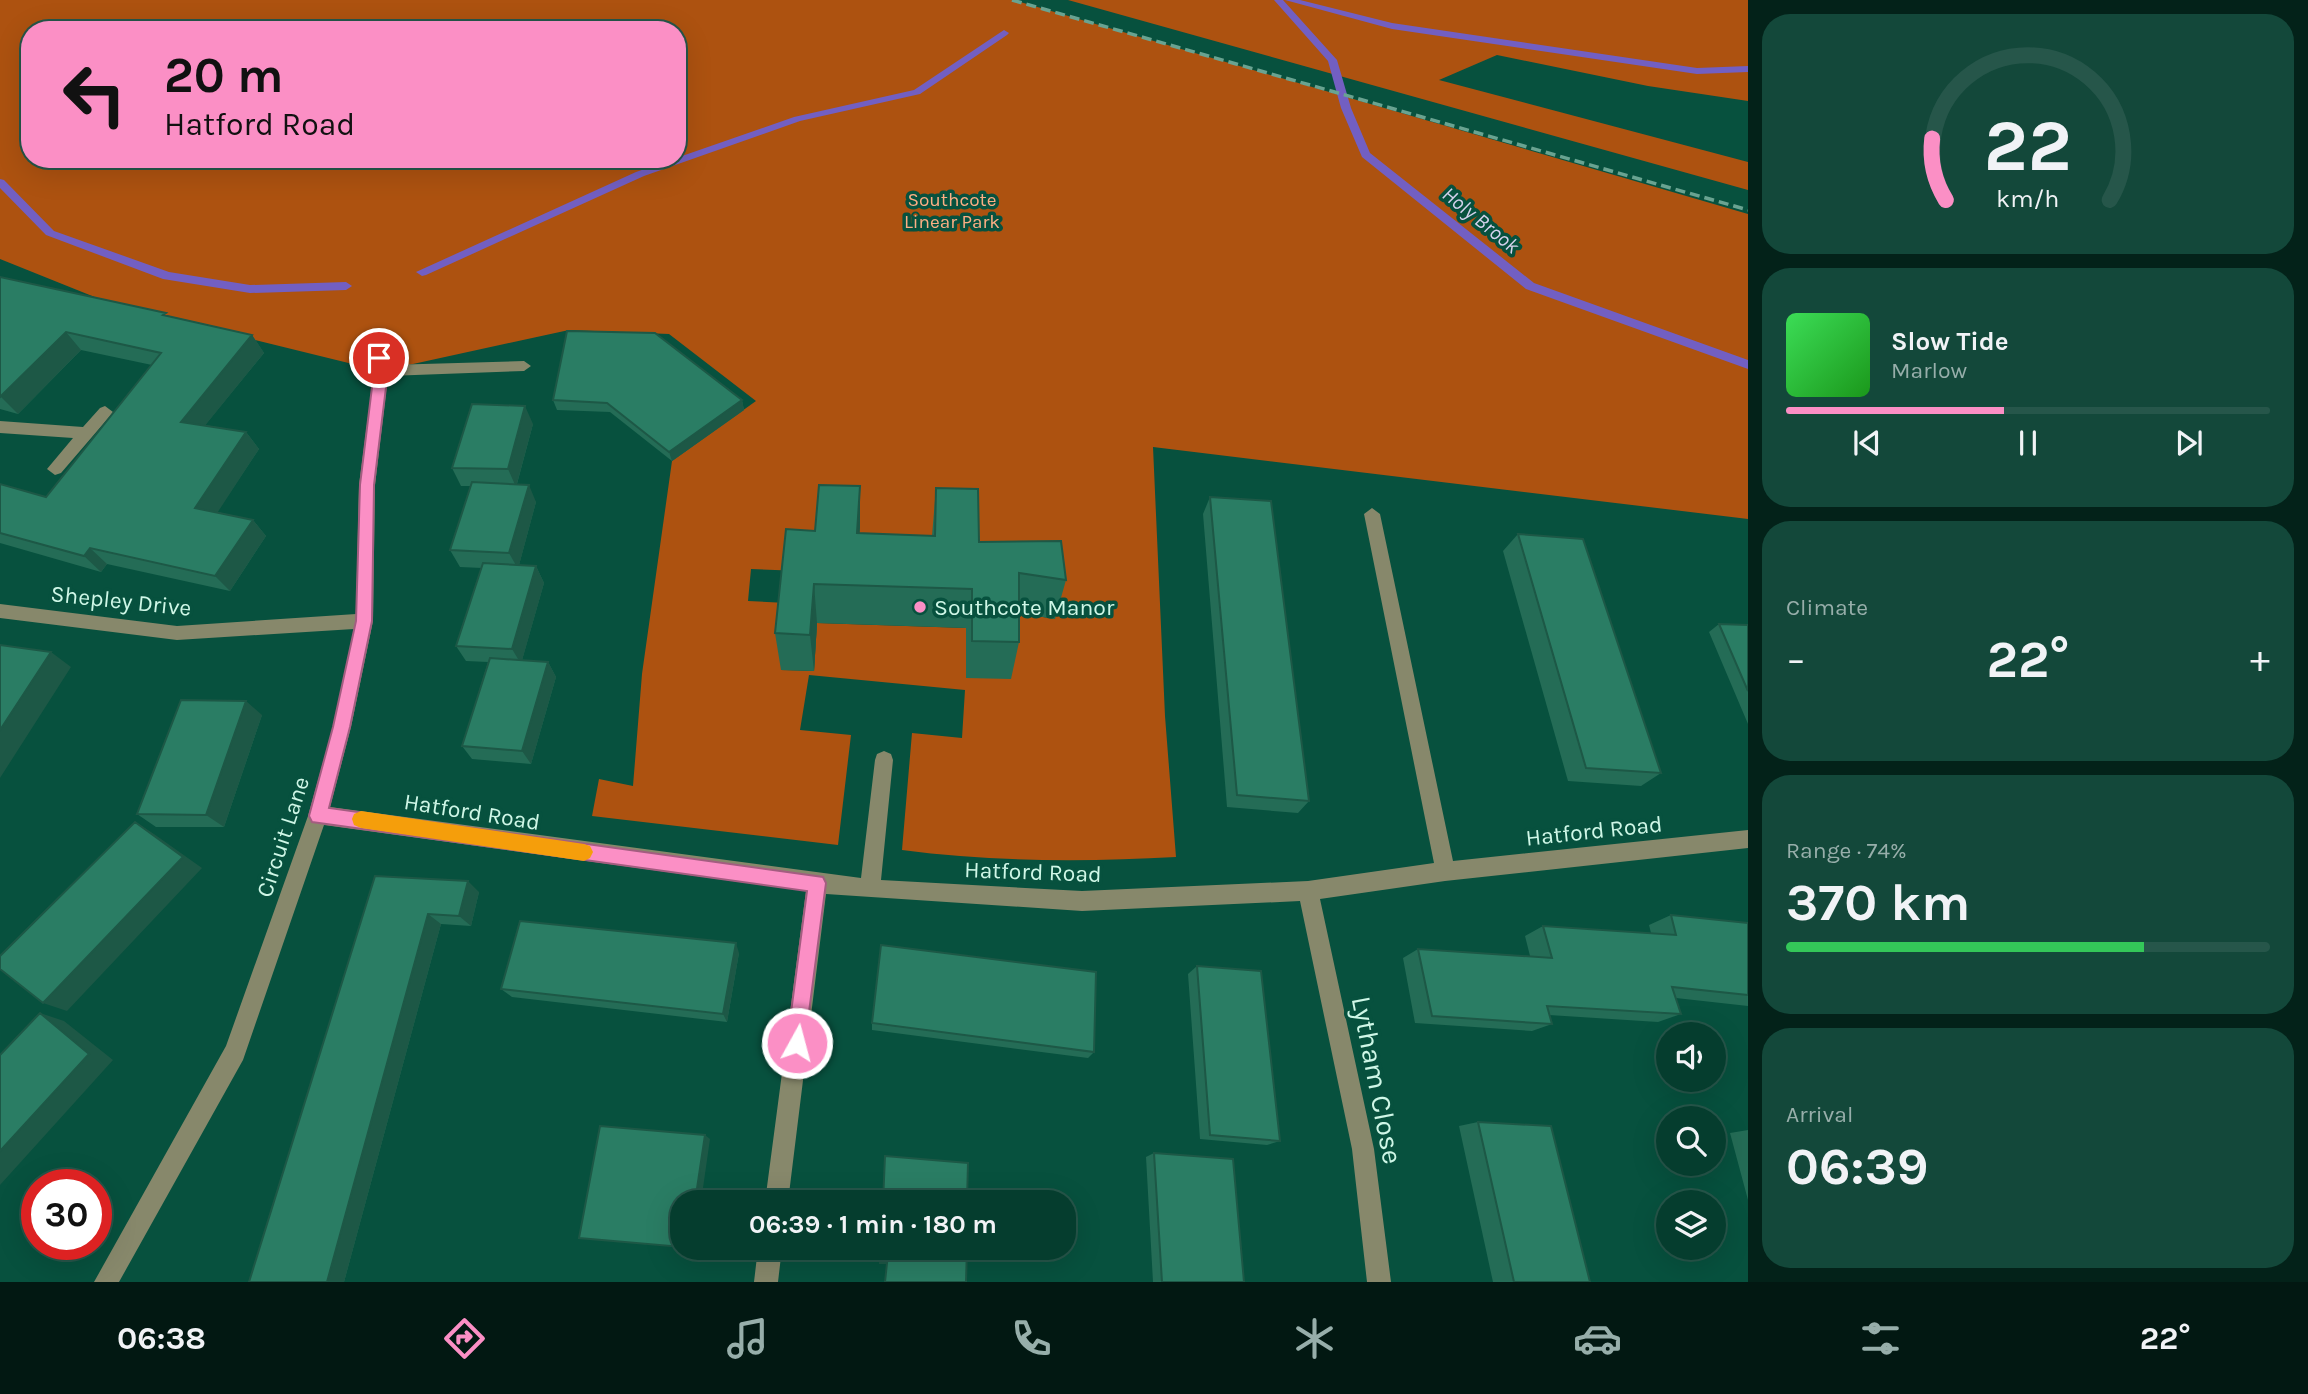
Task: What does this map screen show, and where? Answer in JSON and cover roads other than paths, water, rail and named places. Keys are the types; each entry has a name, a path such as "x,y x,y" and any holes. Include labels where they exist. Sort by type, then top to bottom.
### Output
{"street":[{"name":"Circuit Lane","path":"106,1282 235,1052 318,816 342,727 364,621 367,485 380,364 524,366"},
{"path":"55,469 105,412"},
{"path":"0,427 87,433"},
{"path":"1372,514 1445,871"},
{"name":"Shepley Drive","path":"0,611 177,633 364,621"},
{"path":"870,889 884,760"},
{"name":"Hatford Road","path":"318,816 339,816 536,846 870,889 1082,901 1308,891 1445,871 1748,839"},
{"path":"778,1190 817,883"},
{"name":"Lytham Close","path":"1308,891 1363,1149 1379,1282"},
{"path":"766,1282 769,1260"}],"waterway":[{"name":"Holy Brook","path":"1278,0 1332,60 1346,108 1366,155 1530,286 1748,365"},
{"path":"1289,0 1392,26 1697,71 1748,69"},
{"path":"686,158 797,119 917,92 1004,33"},
{"path":"422,272 657,168"},
{"path":"0,182 50,233 167,276 250,289 346,286"}],"railway":[{"path":"1012,0 1748,210"}],"place":[{"name":"Southcote Manor","path":"920,607"}],"park label":[{"name":"Southcote Linear Park","path":"952,211"}]}
